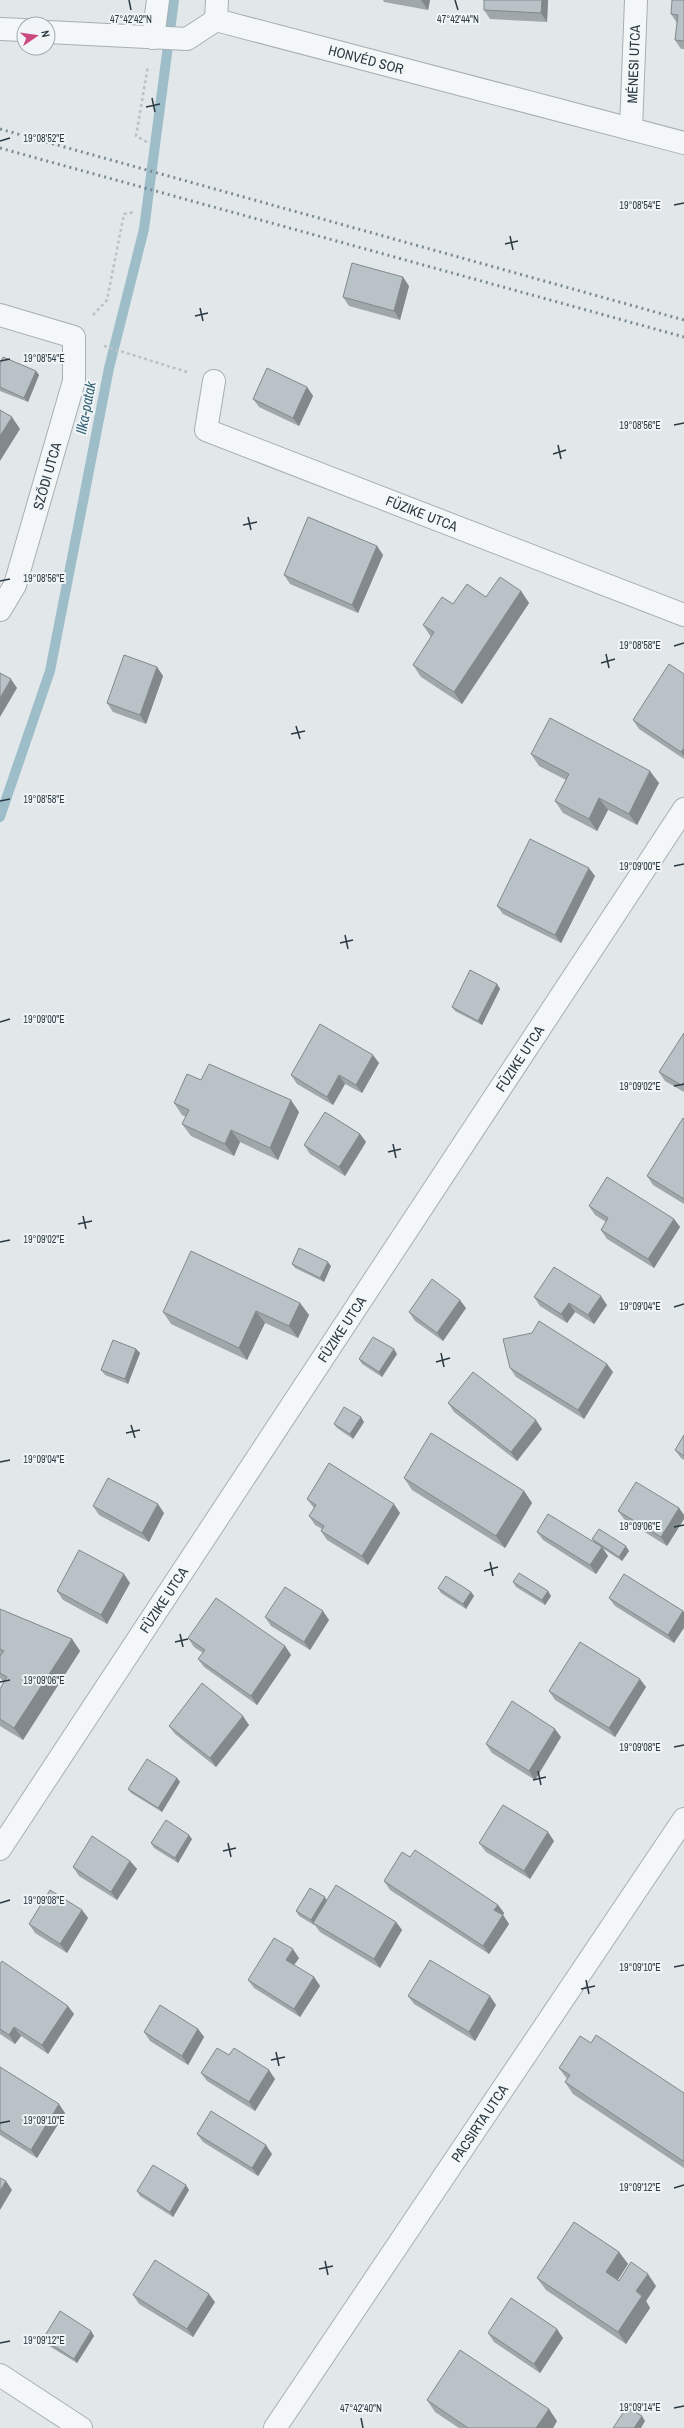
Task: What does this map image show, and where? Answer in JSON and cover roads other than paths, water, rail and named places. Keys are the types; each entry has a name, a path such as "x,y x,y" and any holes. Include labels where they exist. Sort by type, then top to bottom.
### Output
{"street":[{"path":"156,37 158,0"},
{"name":"MÉNESI UTCA","path":"630,129 636,0"},
{"name":"HONVÉD SOR","path":"56,32 187,39 216,10 630,129 684,143"},
{"path":"0,29 16,30"},
{"name":"SZŐDI UTCA","path":"0,315 74,337 74,381 15,585 0,610"},
{"name":"FÜZIKE UTCA","path":"214,381 206,430 684,616"},
{"name":"FÜZIKE UTCA","path":"0,1849 684,809"},
{"name":"PACSIRTA UTCA","path":"275,2428 684,1819"},
{"path":"0,2376 81,2428"}],"waterway":[{"name":"Ilka-patak","path":"0,817 50,671 109,368 144,229 174,0"}],"railway":[{"path":"0,129 684,320"},
{"path":"0,148 684,337"}]}
